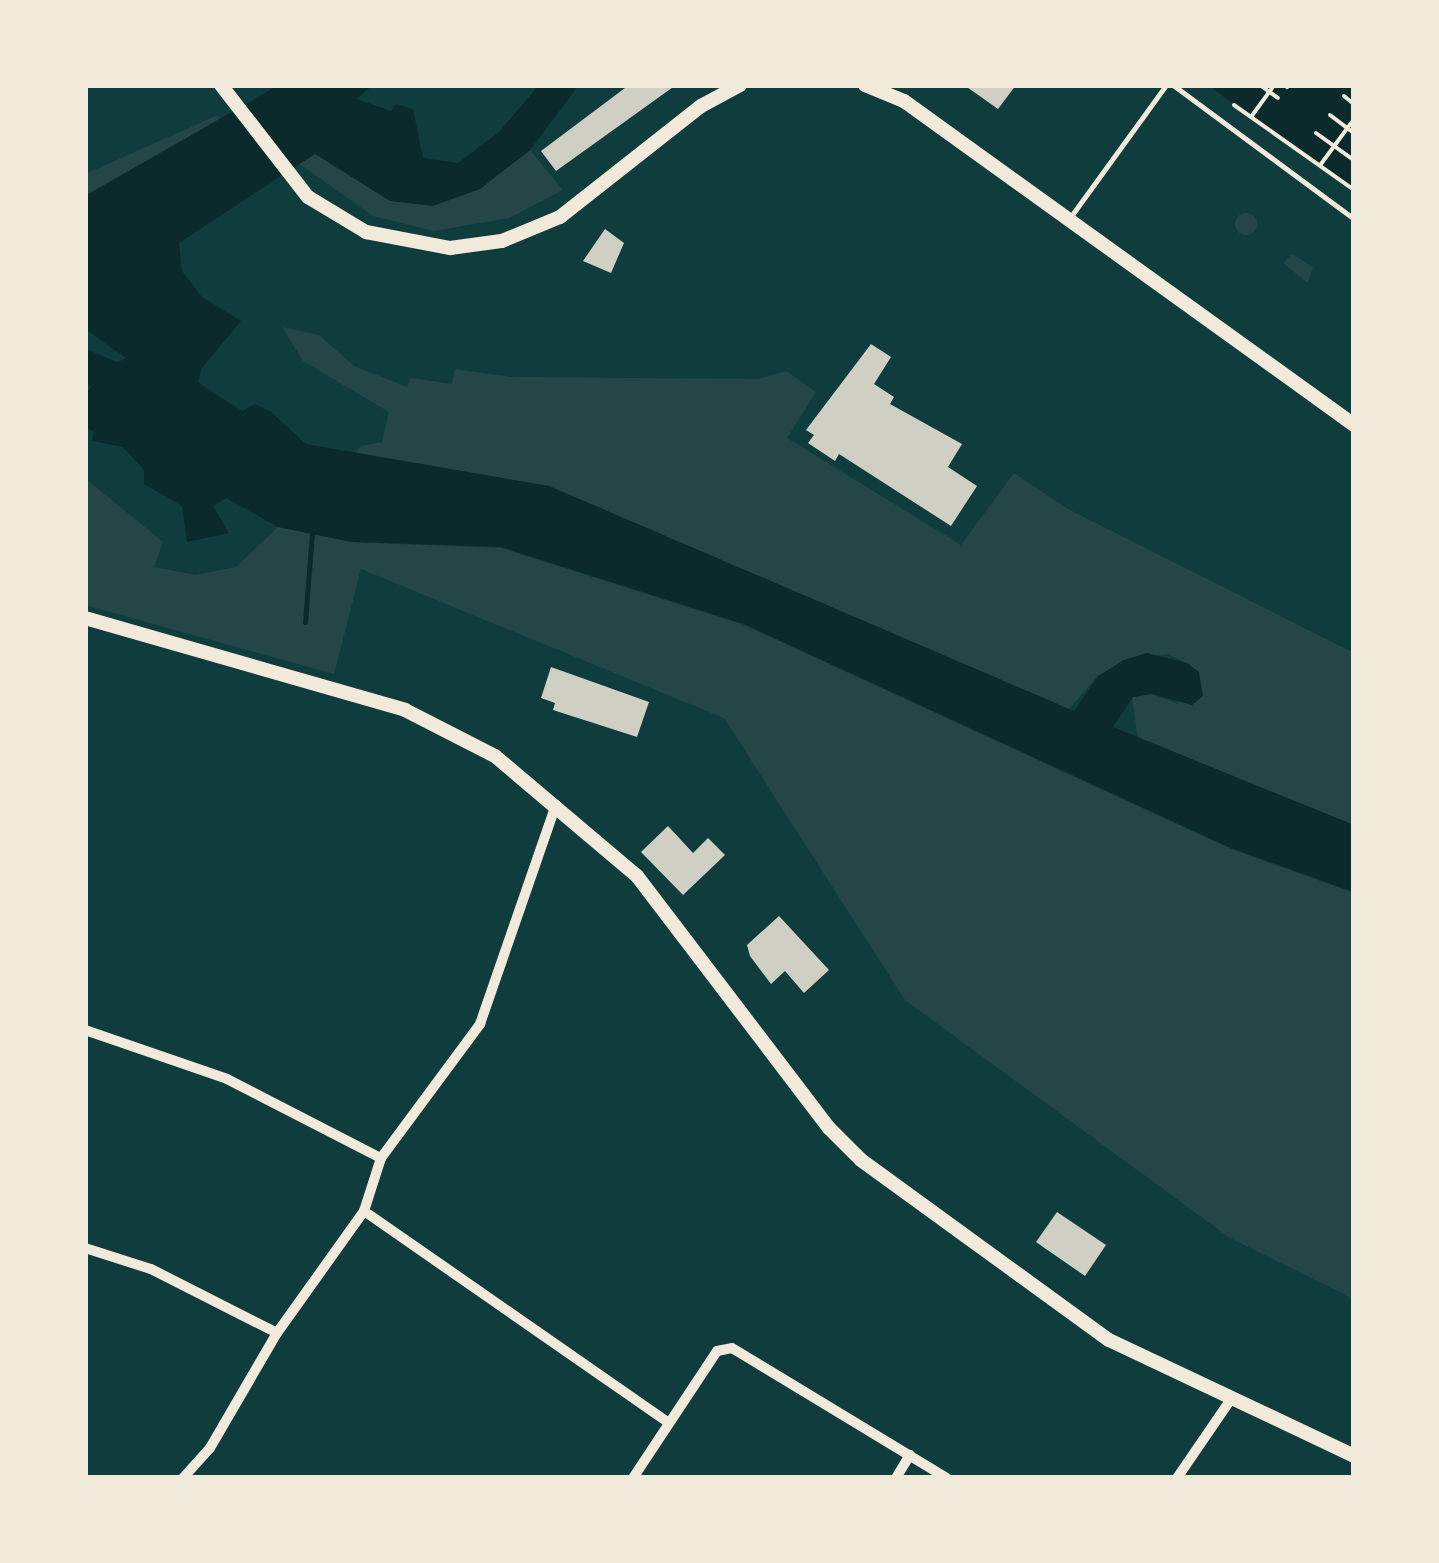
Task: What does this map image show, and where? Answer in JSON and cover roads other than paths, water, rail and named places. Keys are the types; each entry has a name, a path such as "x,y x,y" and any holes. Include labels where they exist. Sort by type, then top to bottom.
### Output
{"street":[{"path":"221,85 286,176 308,197 366,232 421,246 477,246 560,217 701,106 740,85"},
{"path":"865,85 904,102 1354,425"},
{"path":"85,618 405,710 456,731 556,805 636,876 861,1160 1057,1308 1231,1399 1354,1456"},
{"path":"182,1478 210,1448 278,1333 364,1210 381,1158 495,998 556,805"},
{"path":"85,1030 227,1080 381,1158"},
{"path":"364,1210 670,1424"},
{"path":"85,1248 151,1268 278,1333"},
{"path":"634,1478 718,1352 732,1348 754,1356 947,1478"},
{"path":"1177,1478 1231,1399"},
{"path":"896,1478 910,1454"}],"lane":[{"path":"1068,221 1170,85 1354,218"}],"waterway":[{"path":"85,366 140,390"},
{"path":"305,622 312,534"}]}
